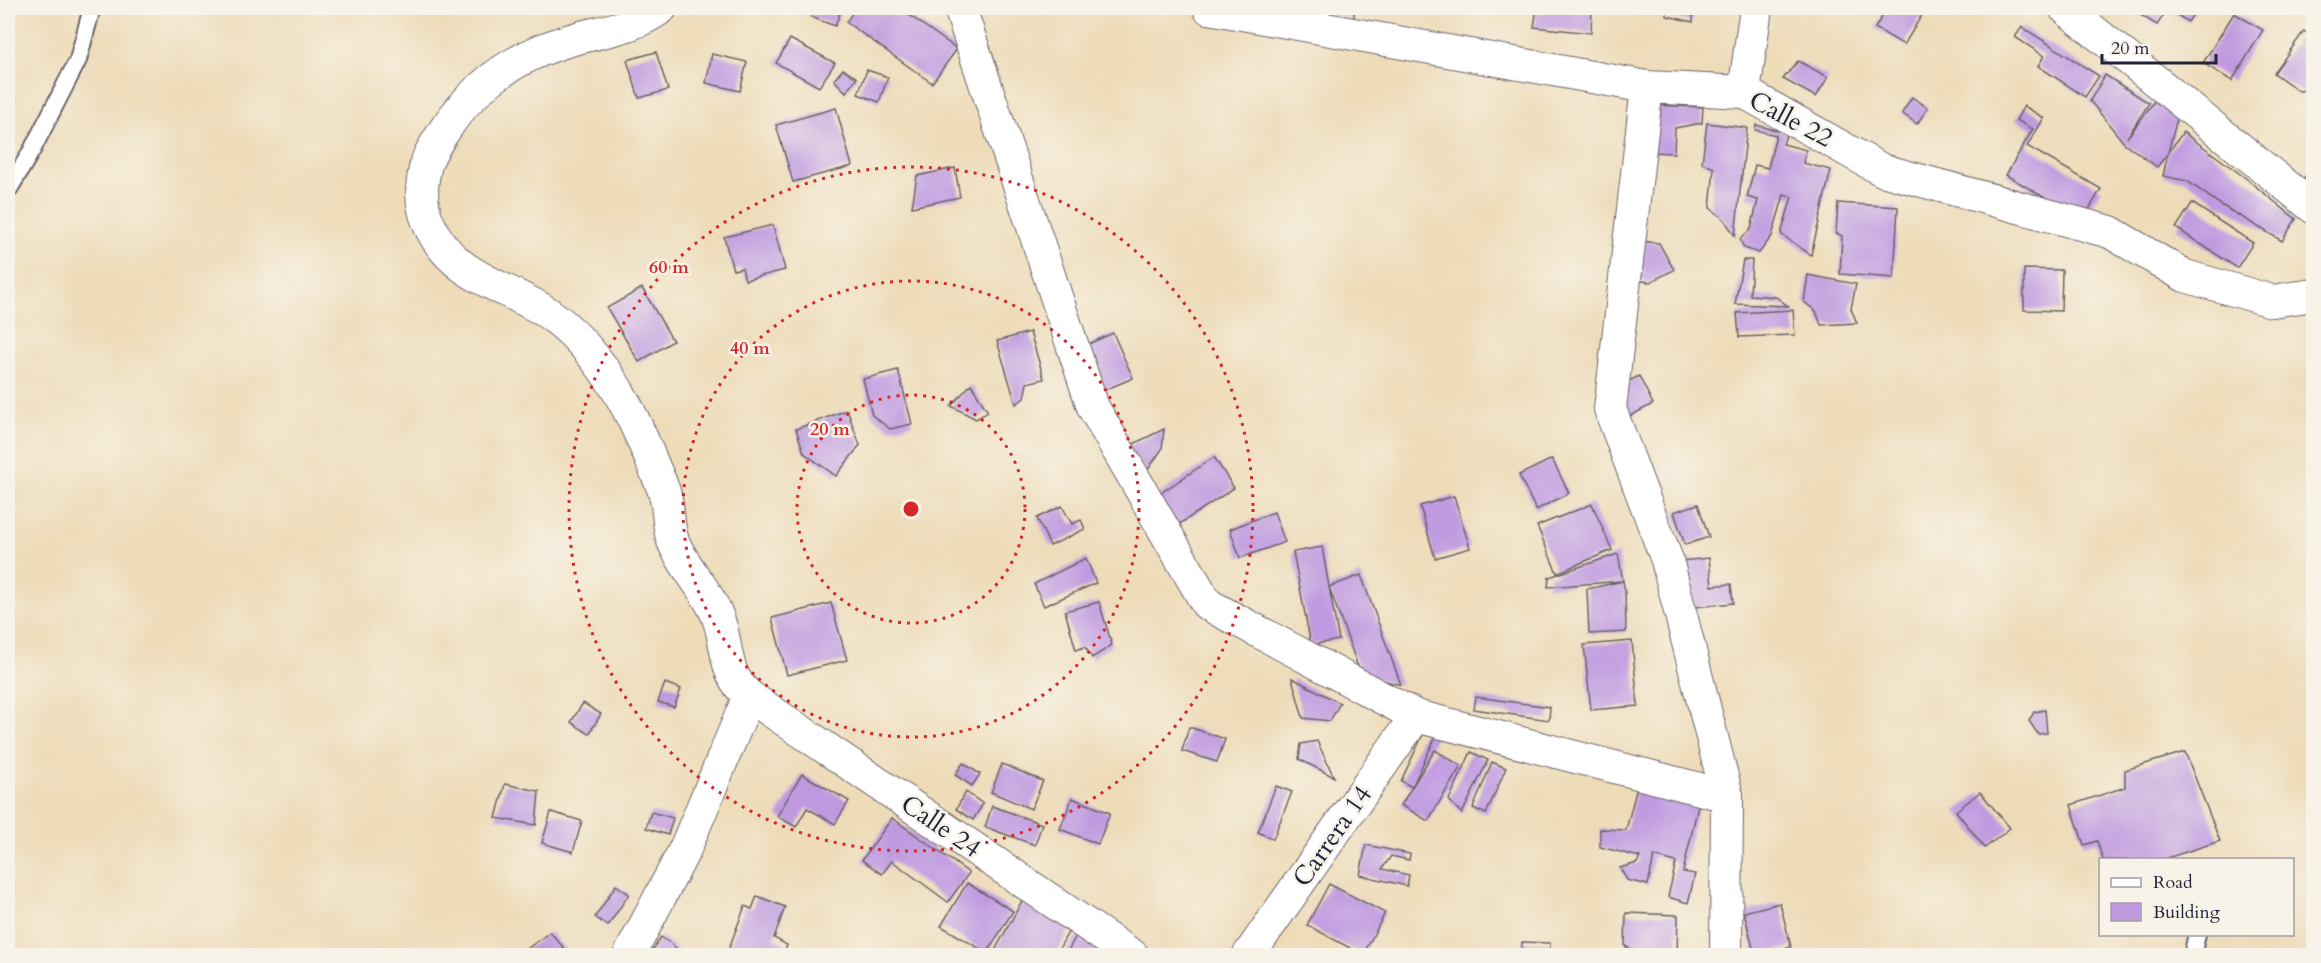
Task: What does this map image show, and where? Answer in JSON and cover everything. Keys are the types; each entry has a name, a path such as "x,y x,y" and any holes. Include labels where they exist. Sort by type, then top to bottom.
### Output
{"street":[{"name":"Calle 24","path":"661,8 631,24 537,51 507,67 480,87 456,113 428,160 423,179 422,200 426,218 434,235 450,257 472,273 544,310 585,348 619,392 633,417 666,498 667,518 676,547 716,612 723,631 730,672 738,686 749,696 1132,956"},
{"path":"960,8 1093,407 1207,603 1416,716 1727,795"},
{"name":"Calle 22","path":"1209,8 1647,87 1744,92 1882,170 2110,232 2185,276 2272,301 2313,295"},
{"path":"1744,92 1756,8"},
{"path":"2065,8 2313,208"},
{"path":"1647,87 1610,409 1667,560 1727,795 1726,956"},
{"path":"629,956 685,849 749,696"},
{"name":"Carrera 14","path":"1248,956 1416,716"}],"lane":[{"path":"8,191 32,150 78,60 92,8"},
{"path":"2192,956 2197,936"}],"building":[{"path":"815,8 842,8 835,26 811,17"},
{"path":"856,8 899,8 957,49 932,83 846,22"},
{"path":"1302,8 1354,8 1354,18 1303,12"},
{"path":"1537,8 1592,8 1591,33 1534,27"},
{"path":"1668,8 1693,8 1693,22 1667,16"},
{"path":"1887,8 1926,8 1904,45 1875,28"},
{"path":"2129,8 2197,8 2188,22 2168,9 2157,25"},
{"path":"2234,13 2263,30 2232,81 2203,63"},
{"path":"2022,27 2099,76 2085,97 2038,66 2044,56 2015,37"},
{"path":"2304,31 2313,38 2313,89 2299,91 2274,73"},
{"path":"790,39 835,63 819,87 776,63"},
{"path":"656,52 668,90 639,98 627,60"},
{"path":"712,54 747,62 740,91 706,83"},
{"path":"1798,61 1828,77 1816,97 1783,79"},
{"path":"843,69 857,78 846,92 834,80"},
{"path":"867,70 888,77 879,102 858,94"},
{"path":"2105,75 2149,103 2127,138 2156,99 2178,115 2168,153 2157,167 2124,143 2090,101"},
{"path":"1912,97 1928,108 1917,124 1902,113"},
{"path":"1652,105 1703,107 1702,123 1675,128 1674,153 1651,152"},
{"path":"2024,106 2044,118 2027,146 2101,189 2083,220 2006,175 2033,129 2016,120"},
{"path":"836,108 852,166 793,182 776,125"},
{"path":"1707,123 1747,128 1735,236 1724,219 1710,208 1714,168 1702,163"},
{"path":"1756,125 1787,133 1783,144 1806,150 1803,163 1831,170 1811,255 1781,234 1792,197 1784,195 1772,236 1759,253 1744,248 1740,239 1751,229 1758,200 1747,197 1755,165 1768,168 1776,135 1755,130"},
{"path":"2183,132 2243,176 2296,219 2282,241 2221,205 2187,181 2163,176 2168,153"},
{"path":"2313,167 2313,179 2310,183 2304,178"},
{"path":"955,168 960,197 912,207 917,176"},
{"path":"1838,203 1898,207 1894,278 1840,274 1842,236 1836,233"},
{"path":"2192,203 2253,243 2237,268 2176,228"},
{"path":"773,225 785,270 745,280 742,268 733,270 724,237"},
{"path":"1639,241 1659,243 1674,270 1650,282 1635,280"},
{"path":"1743,260 1752,260 1750,295 1776,297 1788,306 1735,304"},
{"path":"2024,269 2062,270 2061,311 2024,310"},
{"path":"1808,275 1856,284 1851,309 1857,323 1821,325 1816,311 1804,302"},
{"path":"642,288 673,341 639,362 607,308"},
{"path":"1793,310 1795,335 1739,337 1737,313"},
{"path":"1030,332 1044,379 1027,383 1024,398 1016,404 997,341"},
{"path":"1113,333 1133,378 1095,394 1075,350"},
{"path":"898,370 912,424 890,429 872,415 863,379"},
{"path":"1639,376 1653,404 1626,418 1621,385"},
{"path":"971,384 988,412 976,419 951,406"},
{"path":"847,410 860,445 836,476 804,453 796,429"},
{"path":"1164,429 1162,449 1147,471 1123,449"},
{"path":"1214,457 1234,488 1175,527 1155,497"},
{"path":"1552,459 1569,493 1536,510 1519,475"},
{"path":"1454,496 1470,548 1435,558 1420,506"},
{"path":"1592,504 1612,550 1557,573 1537,526"},
{"path":"1698,504 1709,537 1685,545 1674,512"},
{"path":"1062,506 1072,524 1081,520 1085,529 1050,546 1037,518"},
{"path":"1274,512 1285,542 1240,558 1230,529"},
{"path":"1322,547 1339,640 1311,645 1293,552"},
{"path":"1618,554 1623,581 1548,587 1549,577"},
{"path":"1086,558 1096,583 1044,606 1034,584"},
{"path":"1709,558 1712,586 1731,584 1733,603 1686,608 1681,561"},
{"path":"1361,575 1401,685 1361,675 1329,587"},
{"path":"1623,581 1626,632 1589,634 1587,589"},
{"path":"1099,602 1112,645 1092,658 1085,647 1076,650 1065,611"},
{"path":"831,603 847,660 787,675 772,618"},
{"path":"1632,641 1638,706 1591,710 1584,645"},
{"path":"1292,678 1340,703 1330,721 1303,718"},
{"path":"665,683 681,689 674,707 658,702"},
{"path":"1476,697 1550,707 1549,720 1474,709"},
{"path":"583,703 601,714 589,734 571,722"},
{"path":"2045,710 2047,733 2038,734 2029,721 2034,712"},
{"path":"1189,727 1225,739 1217,762 1182,751"},
{"path":"1426,728 1437,734 1412,787 1401,781"},
{"path":"1317,741 1334,777 1299,759 1301,744"},
{"path":"1435,750 1461,766 1428,821 1401,805"},
{"path":"1471,752 1488,760 1462,814 1449,800"},
{"path":"2185,752 2220,841 2167,858 2102,858 2097,841 2084,845 2071,805 2125,787 2125,770"},
{"path":"1492,762 1506,768 1486,814 1473,808"},
{"path":"963,763 980,774 972,786 955,775"},
{"path":"1002,764 1043,781 1031,809 991,792"},
{"path":"802,774 849,801 835,824 807,808 796,827 777,816"},
{"path":"505,784 539,791 536,825 496,818"},
{"path":"1276,786 1292,792 1273,839 1258,832"},
{"path":"1637,787 1699,801 1683,872 1695,874 1688,903 1668,897 1676,862 1654,856 1648,885 1627,880 1620,868 1637,863 1640,857 1600,847 1600,829 1626,830"},
{"path":"966,792 983,804 973,820 956,809"},
{"path":"1980,792 2010,828 1985,848 1956,811"},
{"path":"1072,798 1110,813 1098,844 1060,829"},
{"path":"992,806 1042,824 1035,845 985,827"},
{"path":"551,812 582,821 573,852 542,843"},
{"path":"651,812 673,818 668,835 646,828"},
{"path":"892,818 969,873 948,902 892,861 882,874 862,860"},
{"path":"1366,845 1410,854 1409,860 1391,856 1382,869 1409,875 1407,886 1360,875"},
{"path":"967,883 1013,911 987,953 941,926"},
{"path":"1329,884 1385,913 1363,955 1307,925"},
{"path":"616,885 629,894 608,926 595,917"},
{"path":"757,896 785,907 774,938 787,945 783,956 726,956 745,906 752,909"},
{"path":"1023,899 1072,925 1055,956 992,956"},
{"path":"1780,903 1791,947 1755,956 1744,912"},
{"path":"1626,913 1678,915 1677,956 1644,956 1625,946"},
{"path":"550,932 571,956 537,956 527,949"},
{"path":"1076,936 1111,956 1065,956"},
{"path":"661,937 673,945 683,956 649,956"},
{"path":"1522,942 1550,943 1550,955 1521,955"}]}
